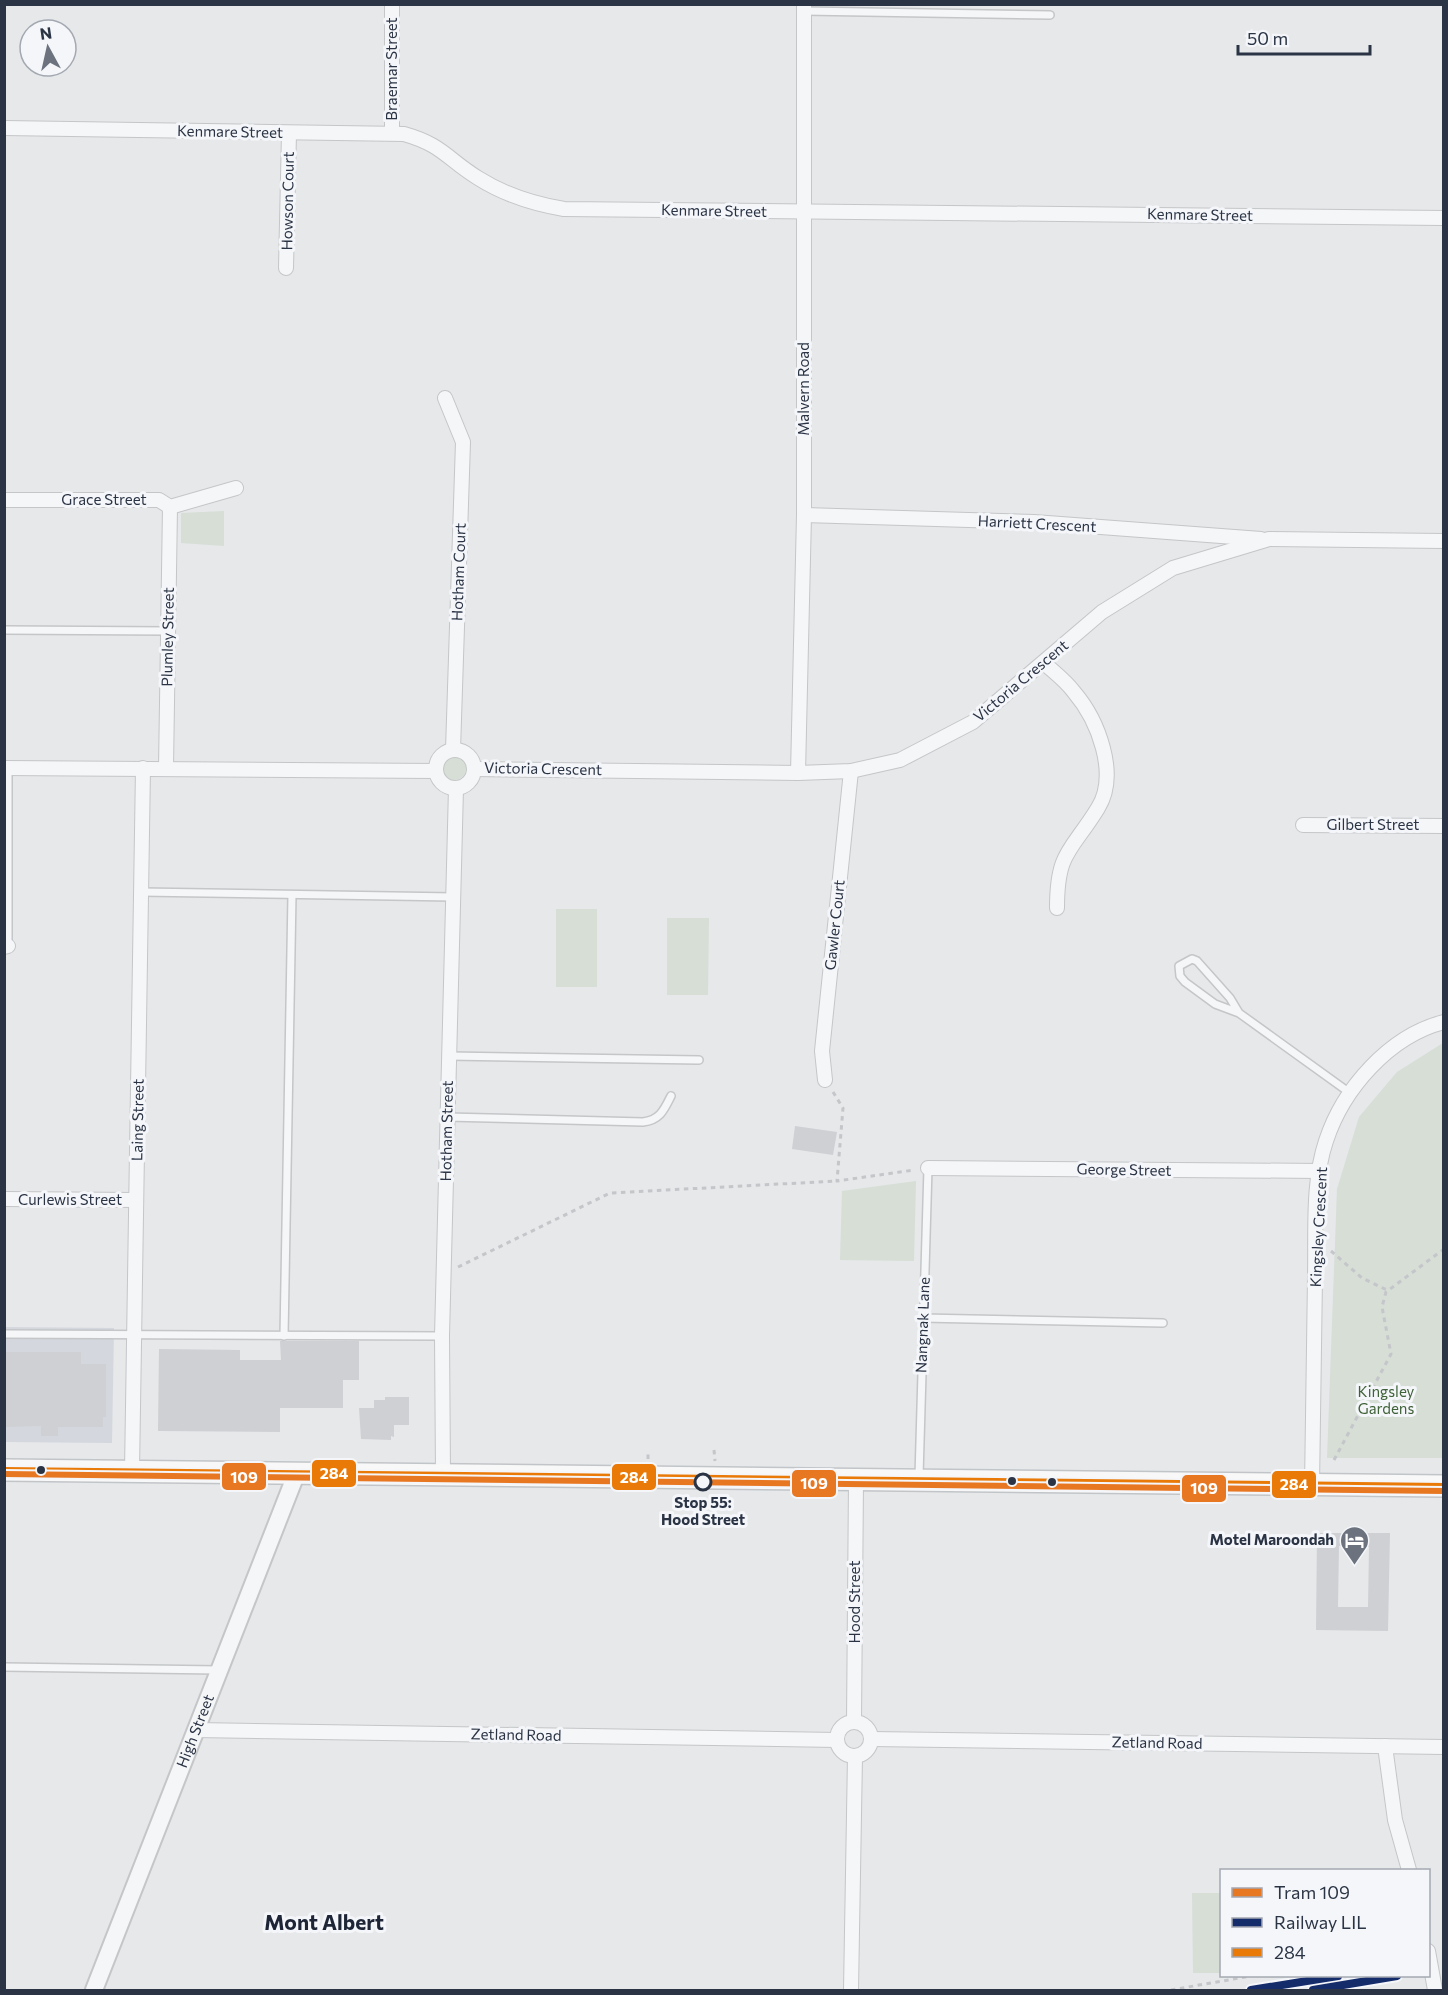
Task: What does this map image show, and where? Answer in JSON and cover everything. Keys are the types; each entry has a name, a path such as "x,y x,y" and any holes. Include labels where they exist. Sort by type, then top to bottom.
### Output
{"main road":[{"path":"4,1470 297,1472 919,1482 1443,1486"}],"street":[{"name":"Braemar Street","path":"392,4 392,133"},
{"name":"Malvern Road","path":"798,773 804,515 804,8"},
{"name":"Kenmare Street","path":"4,128 289,134 392,133 429,141 477,177 535,205 564,209 1443,218"},
{"name":"Howson Court","path":"286,268 289,134"},
{"name":"Hotham Court","path":"445,398 463,442 453,750"},
{"path":"170,507 236,488"},
{"name":"Grace Street","path":"4,500 159,500 170,507"},
{"name":"Plumley Street","path":"166,768 170,507"},
{"name":"Harriett Crescent","path":"804,515 1034,522 1269,539"},
{"name":"Victoria Crescent","path":"474,769 798,773 851,771 900,760 973,722 1102,612 1173,567 1269,539 1443,541"},
{"path":"1044,663 1075,692 1091,721 1105,760 1104,796 1064,858 1057,888 1057,908"},
{"path":"453,750 468,755 474,769 469,782 456,788 442,783 436,771 440,757 453,750"},
{"path":"6,768 436,771"},
{"name":"Laing Street","path":"132,1471 144,768"},
{"name":"Gawler Court","path":"825,1080 822,1051 851,771"},
{"name":"Hotham Street","path":"443,1474 443,1275 456,788"},
{"name":"Gilbert Street","path":"1303,825 1443,826"},
{"name":"Kingsley Crescent","path":"1312,1486 1316,1237 1320,1172 1329,1132 1337,1110 1381,1059 1406,1039 1443,1022"},
{"name":"George Street","path":"928,1168 1320,1172"},
{"name":"Curlewis Street","path":"4,1199 136,1200"},
{"name":"High Street","path":"94,1990 297,1472"},
{"name":"Hood Street","path":"854,1722 856,1481"},
{"path":"854,1722 868,1729 871,1739 868,1749 855,1756 844,1753 837,1740 840,1729 854,1722"},
{"name":"Zetland Road","path":"195,1730 837,1740"},
{"name":"Zetland Road","path":"871,1739 1443,1747"},
{"path":"1385,1746 1395,1820 1409,1869"},
{"path":"851,1990 855,1756"},
{"path":"1430,1962 1435,1990"}],"lane":[{"path":"804,8 1050,15"},
{"path":"4,630 168,631"},
{"path":"6,768 6,946"},
{"path":"141,892 453,897"},
{"path":"284,1336 292,895"},
{"path":"1239,1013 1230,998 1197,961 1192,959 1179,966 1180,976 1185,982 1215,1004 1239,1013 1350,1093"},
{"path":"449,1056 699,1060"},
{"path":"447,1117 643,1122 652,1121 661,1115 671,1096"},
{"name":"Nangnak Lane","path":"919,1482 928,1168"},
{"path":"923,1318 1163,1323"},
{"path":"4,1334 442,1336"},
{"path":"4,1667 219,1670"}],"path":[{"path":"825,1080 843,1108 837,1181"},
{"path":"443,1275 610,1193 837,1181 928,1168"},
{"path":"1316,1237 1362,1278 1389,1291"},
{"path":"1334,1460 1391,1354 1382,1307 1389,1291 1443,1249"},
{"path":"648,1450 648,1457"},
{"path":"1171,1990 1245,1977"}],"shaded area":[{"path":"5,1327 114,1328 112,1443 5,1442"}],"green space":[{"path":"224,511 224,546 181,543 181,513"},
{"path":"454,756 463,759 466,768 463,777 454,780 445,777 442,768 445,759"},
{"path":"556,909 597,909 597,987 556,987"},
{"path":"667,918 709,918 708,995 667,995"},
{"name":"Kingsley Gardens","path":"1443,1043 1443,1458 1327,1458 1337,1189 1359,1117 1397,1072"},
{"path":"916,1181 914,1261 840,1260 842,1191"},
{"path":"1192,1893 1220,1893 1220,1973 1193,1973"}],"building":[{"path":"795,1126 837,1132 833,1155 792,1149"},
{"path":"280,1341 359,1341 359,1380 343,1380 343,1408 280,1408 280,1432 158,1431 159,1349 240,1350 240,1360 281,1360"},
{"path":"4,1352 81,1352 81,1364 106,1364 106,1417 103,1417 103,1427 58,1427 58,1436 41,1436 41,1426 4,1427"},
{"path":"385,1397 409,1397 409,1425 394,1425 394,1437 391,1436 391,1440 361,1439 359,1408 374,1408 374,1400 385,1400"},
{"path":"1317,1533 1390,1533 1388,1631 1316,1630","holes":["1339,1546 1369,1547 1368,1607 1338,1607"]}],"tram line":[{"name":"109","path":"4,1474 1444,1491"}],"rail line":[{"name":"LIL","path":"1251,1990 1332,1977"},
{"name":"LIL","path":"1313,1990 1391,1977"}],"transit line":[{"name":"284","path":"4,1470 1444,1486"}],"place":[{"name":"Stop 55: Hood Street","path":"703,1482"},
{"name":"Motel Maroondah","path":"1355,1566"}],"district":[{"name":"Mont Albert","path":"324,1923"}]}
